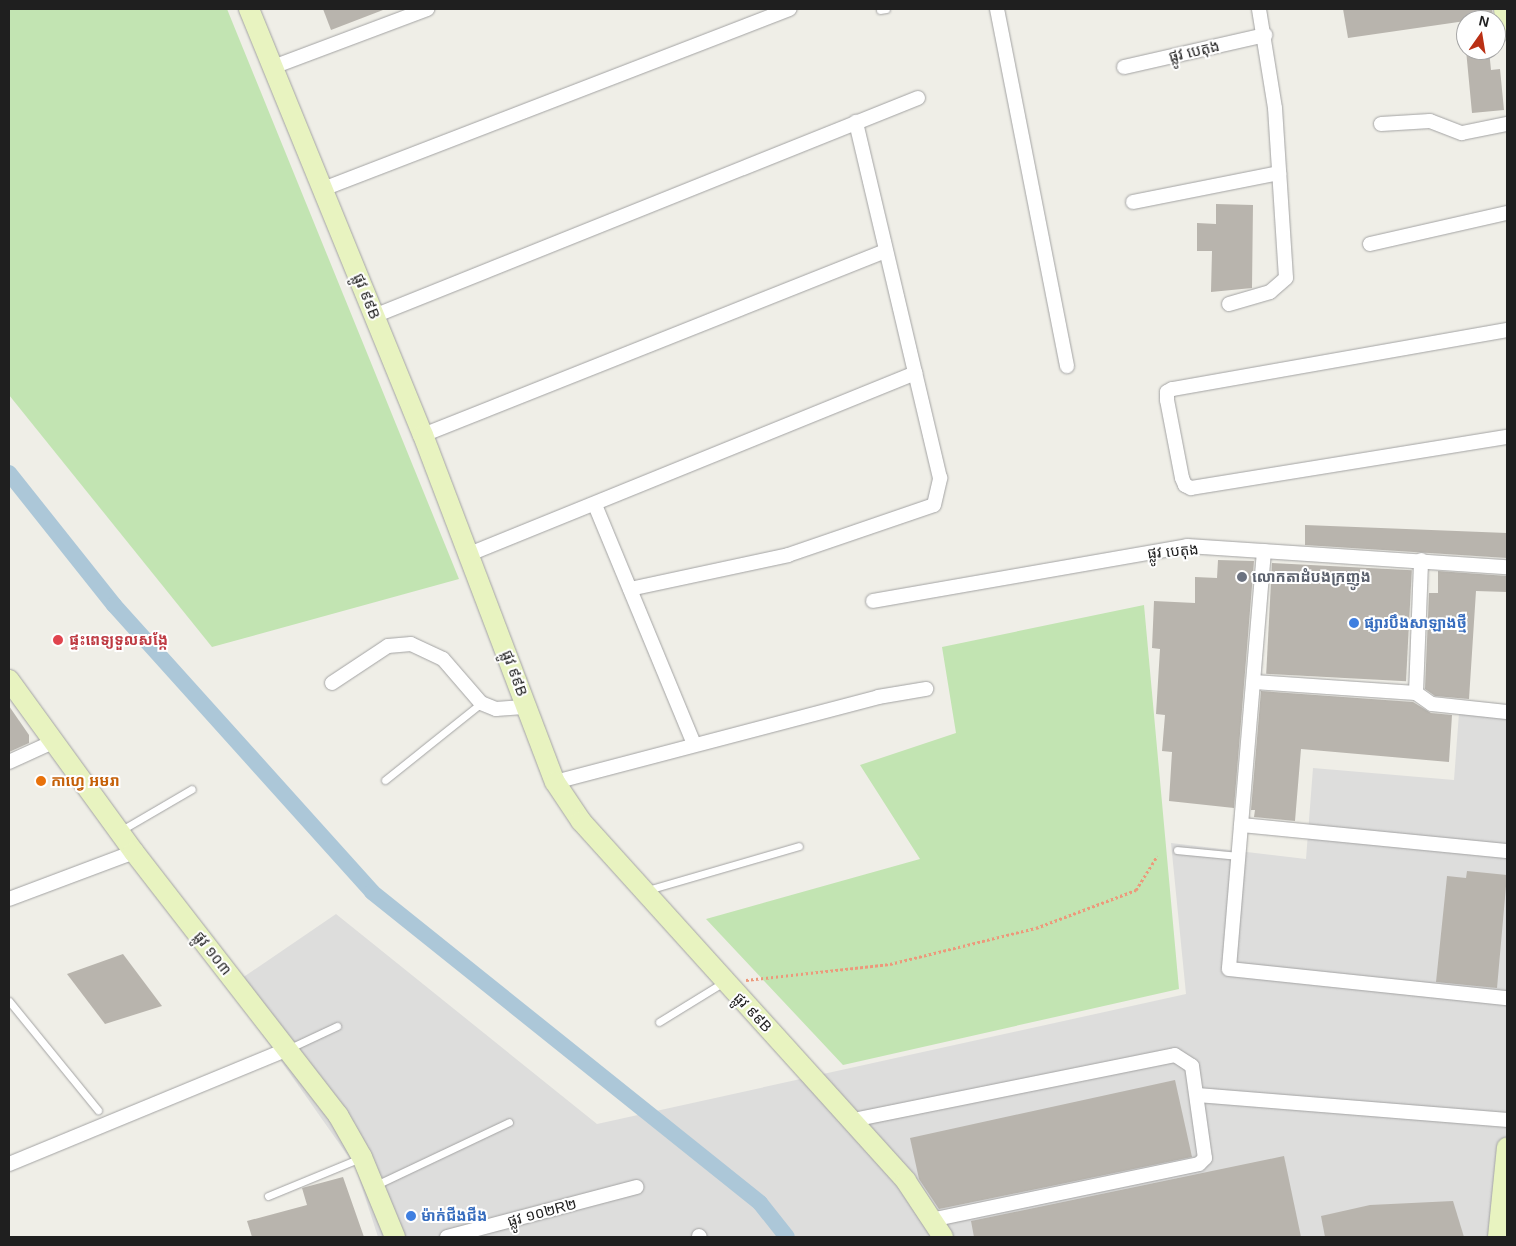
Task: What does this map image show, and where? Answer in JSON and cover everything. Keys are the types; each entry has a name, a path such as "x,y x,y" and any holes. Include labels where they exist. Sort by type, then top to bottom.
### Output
{"street":[{"name":"ផ្លូវ ៩៩B","path":"249,9 424,436 467,555 555,782 581,822 724,982 853,1120 935,1219 944,1237"},
{"path":"272,67 427,9"},
{"path":"323,189 789,9"},
{"path":"997,9 1067,366"},
{"path":"1229,304 1270,292 1286,278 1279,173 1265,34 1259,9"},
{"path":"1504,9 1507,30"},
{"name":"ផ្លូវ បេតុង","path":"1124,67 1265,34"},
{"path":"374,316 918,98"},
{"path":"1381,124 1430,121 1462,133 1507,124"},
{"path":"630,588 788,555 934,505 940,478 856,122"},
{"path":"1133,202 1279,173"},
{"path":"1370,244 1507,213"},
{"path":"424,436 885,251"},
{"path":"1507,330 1167,392 1182,478 1185,485 1191,488 1507,437"},
{"path":"467,555 595,505 916,373"},
{"path":"595,505 694,744"},
{"name":"ផ្លូវ បេតុង","path":"873,601 1187,546 1507,567"},
{"path":"1264,552 1229,969 1507,998"},
{"path":"1416,693 1421,560"},
{"path":"332,683 388,646 411,644 443,659 481,703 503,710 527,707"},
{"name":"ផ្លូវ ១០៣","path":"9,680 134,852 338,1116 376,1185 395,1237"},
{"path":"1254,682 1416,693 1432,704 1507,712"},
{"path":"555,782 694,744 926,689"},
{"path":"9,762 55,741"},
{"path":"1241,825 1507,851"},
{"path":"9,899 134,852"},
{"path":"9,1164 288,1049"},
{"path":"853,1120 1174,1055 1192,1066 1198,1095 1205,1158 1198,1164 935,1219"},
{"path":"1198,1095 1507,1120"},
{"path":"1498,1237 1506,1181 1507,1147"},
{"name":"ផ្លូវ ១០២R២","path":"447,1237 636,1187"}],"lane":[{"path":"385,780 481,703"},
{"path":"119,831 192,789"},
{"path":"644,892 799,846"},
{"path":"1177,850 1238,856"},
{"path":"659,1022 724,982"},
{"path":"9,1001 98,1110"},
{"path":"288,1049 337,1026"},
{"path":"376,1185 509,1122"},
{"path":"268,1196 362,1157"}],"path":[{"path":"724,982 890,964 1036,928 1136,890 1157,856"}],"shaded area":[{"path":"1459,713 1507,719 1507,1237 378,1237 355,1166 229,987 336,914 597,1124 1186,994 1171,843 1306,859 1313,768 1454,780"}],"green space":[{"path":"9,9 227,9 459,579 212,647 9,395"},
{"path":"1144,605 1179,989 843,1065 706,919 920,859 860,765 956,733 942,647"}],"building":[{"path":"323,9 383,9 383,10 331,30"},
{"path":"1343,9 1492,9 1456,10 1456,22 1348,38"},
{"path":"1467,60 1490,60 1491,70 1500,69 1504,110 1472,113"},
{"path":"1216,204 1253,205 1252,288 1211,292 1212,251 1197,251 1197,223 1216,224"},
{"path":"1305,525 1507,533 1507,558 1305,545"},
{"path":"1218,560 1254,561 1234,808 1169,801 1172,752 1162,751 1165,715 1156,714 1160,649 1152,648 1154,601 1195,603 1195,577 1217,578"},
{"path":"1272,563 1412,570 1406,681 1266,674"},
{"path":"1438,571 1507,576 1507,592 1476,591 1469,699 1435,696 1425,689 1429,593 1438,593"},
{"path":"1261,691 1413,702 1431,713 1452,715 1449,762 1301,749 1295,821 1254,817 1255,810 1251,810"},
{"path":"9,706 29,735 29,743 9,752"},
{"path":"1467,871 1507,875 1497,988 1436,982 1447,876 1466,878"},
{"path":"123,954 162,1006 105,1024 67,974"},
{"path":"1175,1080 1192,1157 939,1209 919,1179 910,1138"},
{"path":"1284,1156 1301,1237 974,1237 971,1221"},
{"path":"343,1177 364,1237 252,1237 247,1221 307,1205 302,1188"},
{"path":"1453,1201 1464,1237 1325,1237 1321,1216 1370,1205"}],"waterway":[{"path":"9,473 114,605 372,892 760,1203 787,1237"}],"place":[{"name":"លោកតាដំបងក្រញូង","path":"1242,577"},
{"name":"ផ្សារបឹងសាឡាងថ្មី","path":"1354,623"},
{"name":"ផ្ទះពេទ្យទួលសង្កែ","path":"58,640"},
{"name":"កាហ្វេ អមរា","path":"41,781"},
{"name":"ម៉ាក់ជីងជីង","path":"411,1216"}]}
